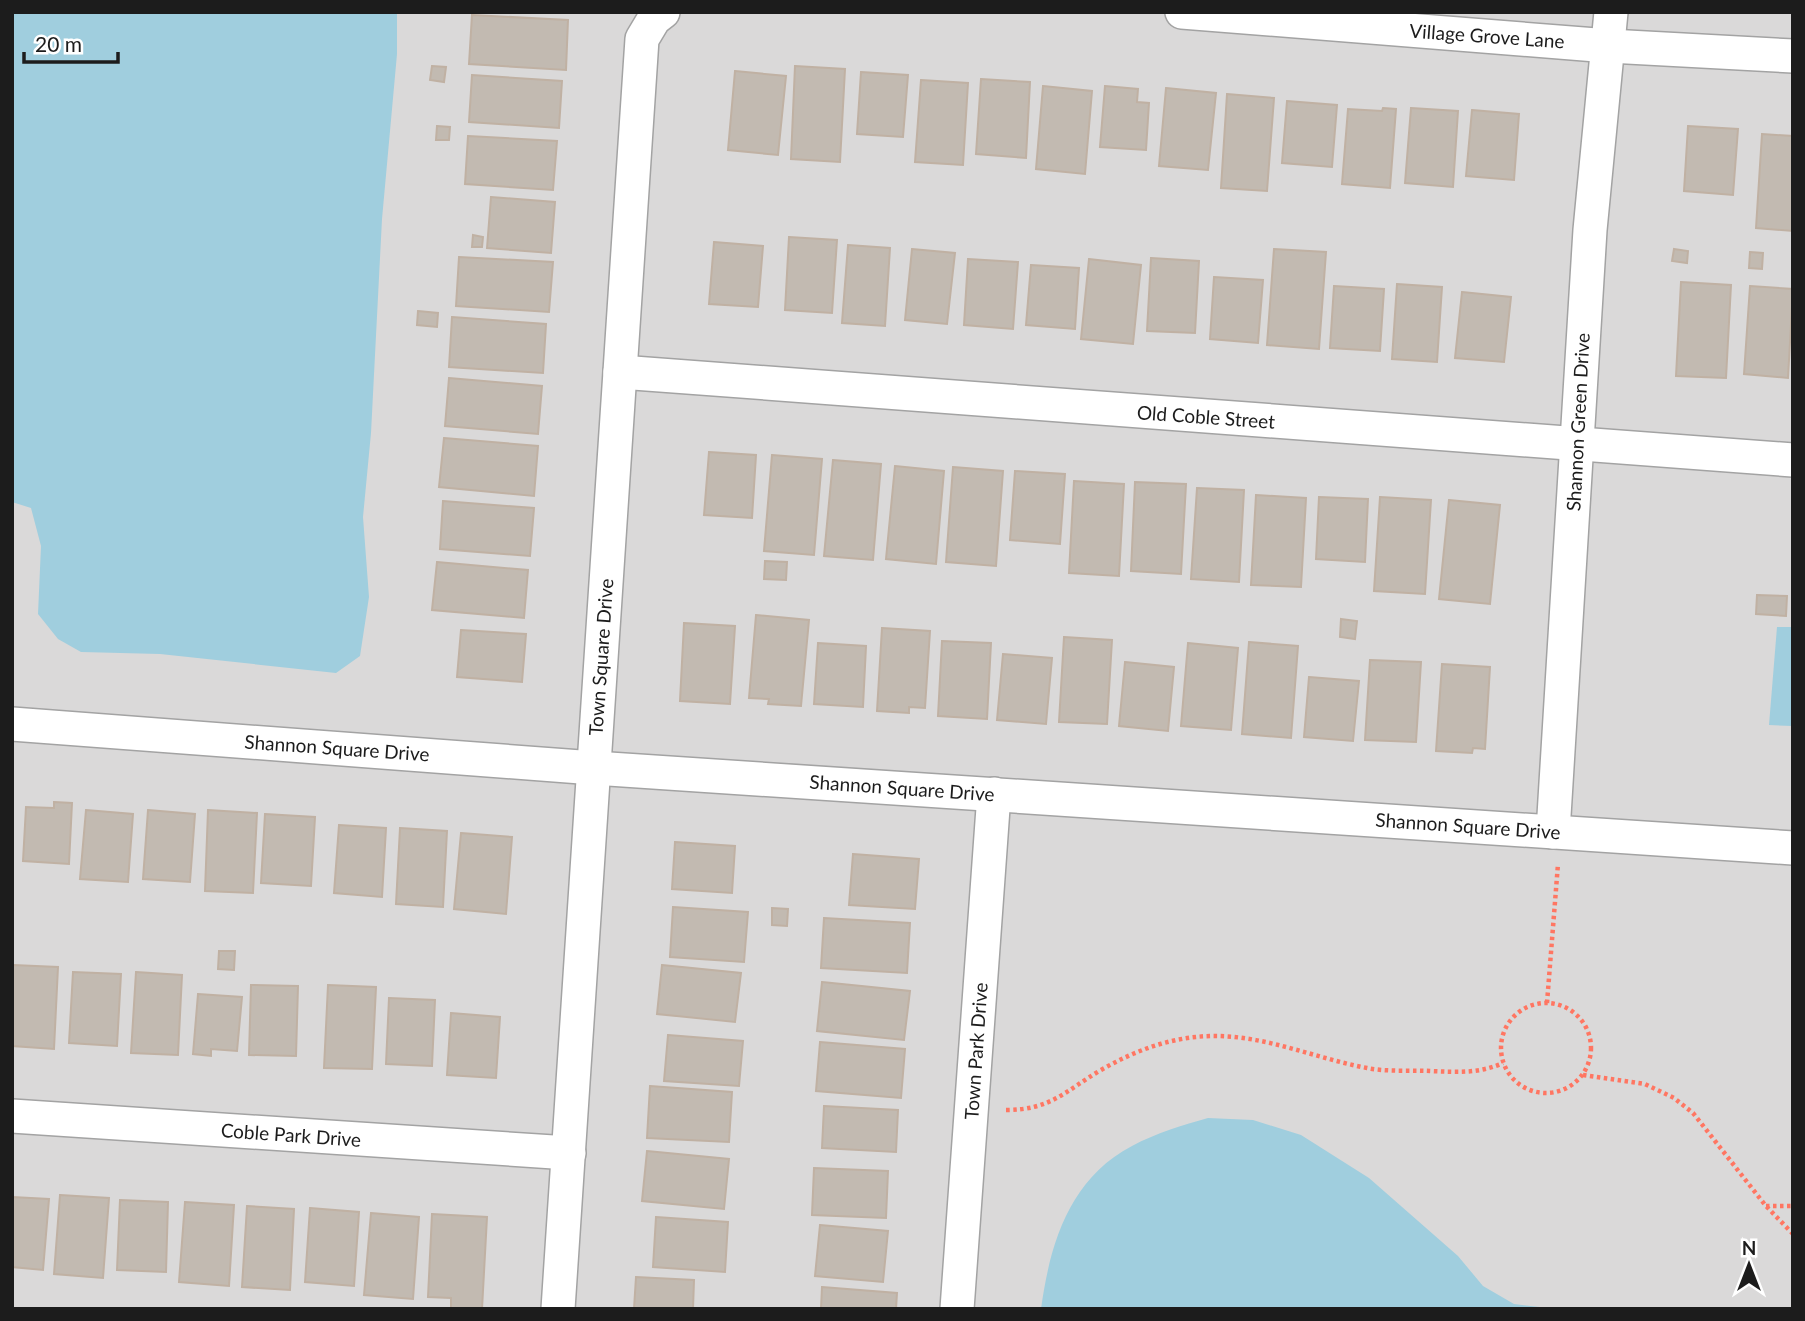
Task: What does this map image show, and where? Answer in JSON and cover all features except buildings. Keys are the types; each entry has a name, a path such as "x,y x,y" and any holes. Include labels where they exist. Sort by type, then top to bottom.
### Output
{"street":[{"name":"Town Square Drive","path":"558,1309 642,39 654,19 663,12"},
{"name":"Village Grove Lane","path":"1182,12 1609,46 1793,56"},
{"name":"Shannon Green Drive","path":"1556,847 1590,230 1611,12"},
{"name":"Old Coble Street","path":"620,372 1793,460"},
{"name":"Shannon Square Drive","path":"12,724 594,768 994,794 1556,847 1793,848"},
{"name":"Town Park Drive","path":"957,1309 994,794"},
{"name":"Coble Park Drive","path":"12,1116 569,1153"}],"path":[{"path":"1547,1003 1556,847"},
{"path":"1547,1003 1559,1004 1580,1018 1587,1028 1591,1052 1583,1075 1564,1090 1539,1093 1517,1083 1503,1063 1502,1038 1513,1017 1523,1009 1547,1003"},
{"path":"1006,1110 1038,1107 1057,1099 1125,1057 1157,1044 1188,1037 1238,1037 1370,1069 1463,1073 1486,1070 1503,1063"},
{"path":"1583,1075 1645,1084 1674,1098 1693,1113 1766,1206 1793,1234"},
{"path":"1766,1206 1793,1206"}],"shaded area":[{"path":"12,12 1793,12 1793,1309 12,1309"}],"water":[{"path":"12,12 397,12 397,54 382,219 371,433 363,517 369,597 360,656 336,673 160,654 81,652 58,639 38,614 41,546 31,508 12,502"},
{"path":"1777,627 1793,627 1793,726 1769,725"},
{"path":"1208,1118 1253,1120 1301,1135 1369,1178 1458,1256 1483,1286 1514,1304 1557,1309 1041,1309 1057,1238 1066,1216 1092,1176 1110,1160 1141,1141"}]}
